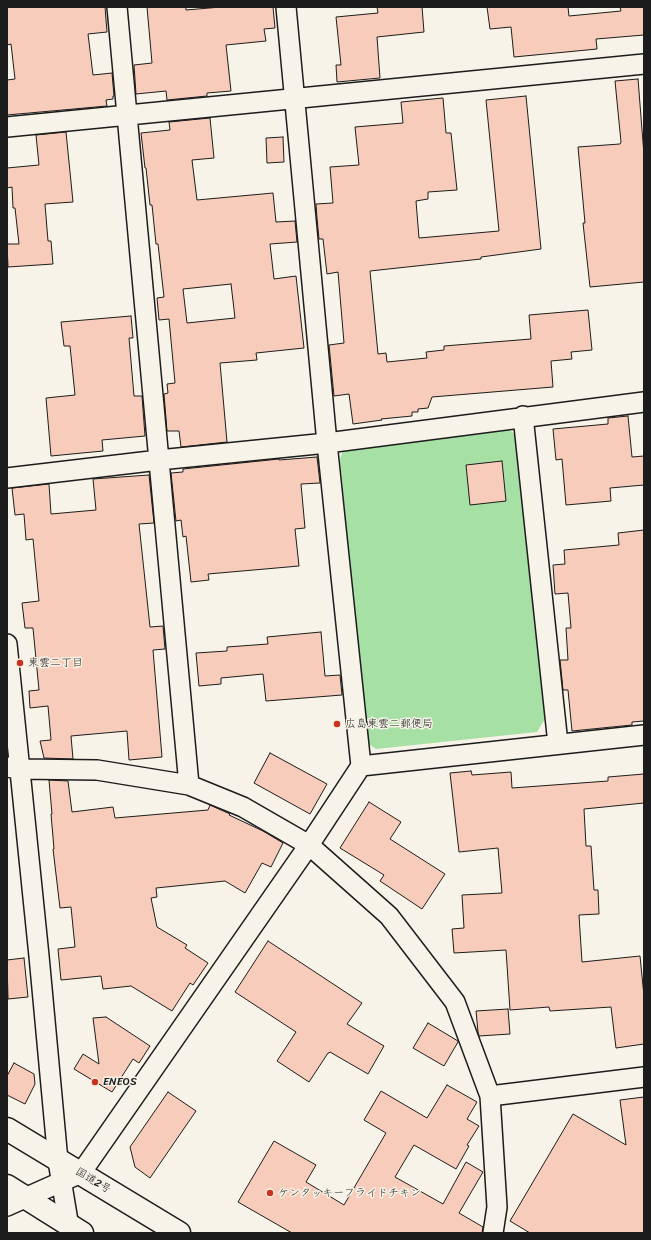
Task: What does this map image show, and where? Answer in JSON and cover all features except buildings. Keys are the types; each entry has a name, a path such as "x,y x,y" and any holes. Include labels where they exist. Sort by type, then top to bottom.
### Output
{"highway":[{"name":"国道2号","path":"7,1129 59,1171 81,1173 179,1233"},
{"path":"7,1186 16,1202 74,1230"}],"street":[{"path":"117,7 189,785"},
{"path":"81,1173 309,846 361,766 327,443 286,7"},
{"path":"7,127 644,64"},
{"path":"7,478 159,460 327,443 523,416 644,402"},
{"path":"523,416 558,744"},
{"path":"7,644 13,768 39,956 59,1171 74,1230"},
{"path":"361,766 644,735"},
{"path":"13,768 97,770 189,785 244,807 309,846 390,916 455,1002 490,1096 497,1207 493,1233"},
{"path":"490,1096 644,1077"},
{"path":"16,1202 59,1171"}],"green space":[{"path":"507,428 516,435 545,719 537,732 376,749 367,743 340,459 344,448"}],"place":[{"name":"東雲二丁目","path":"20,663"},
{"name":"広島東雲二郵便局","path":"337,724"},
{"name":"ENEOS","path":"95,1082"},
{"name":"ケンタッキーフライドチキン","path":"270,1193"}]}
